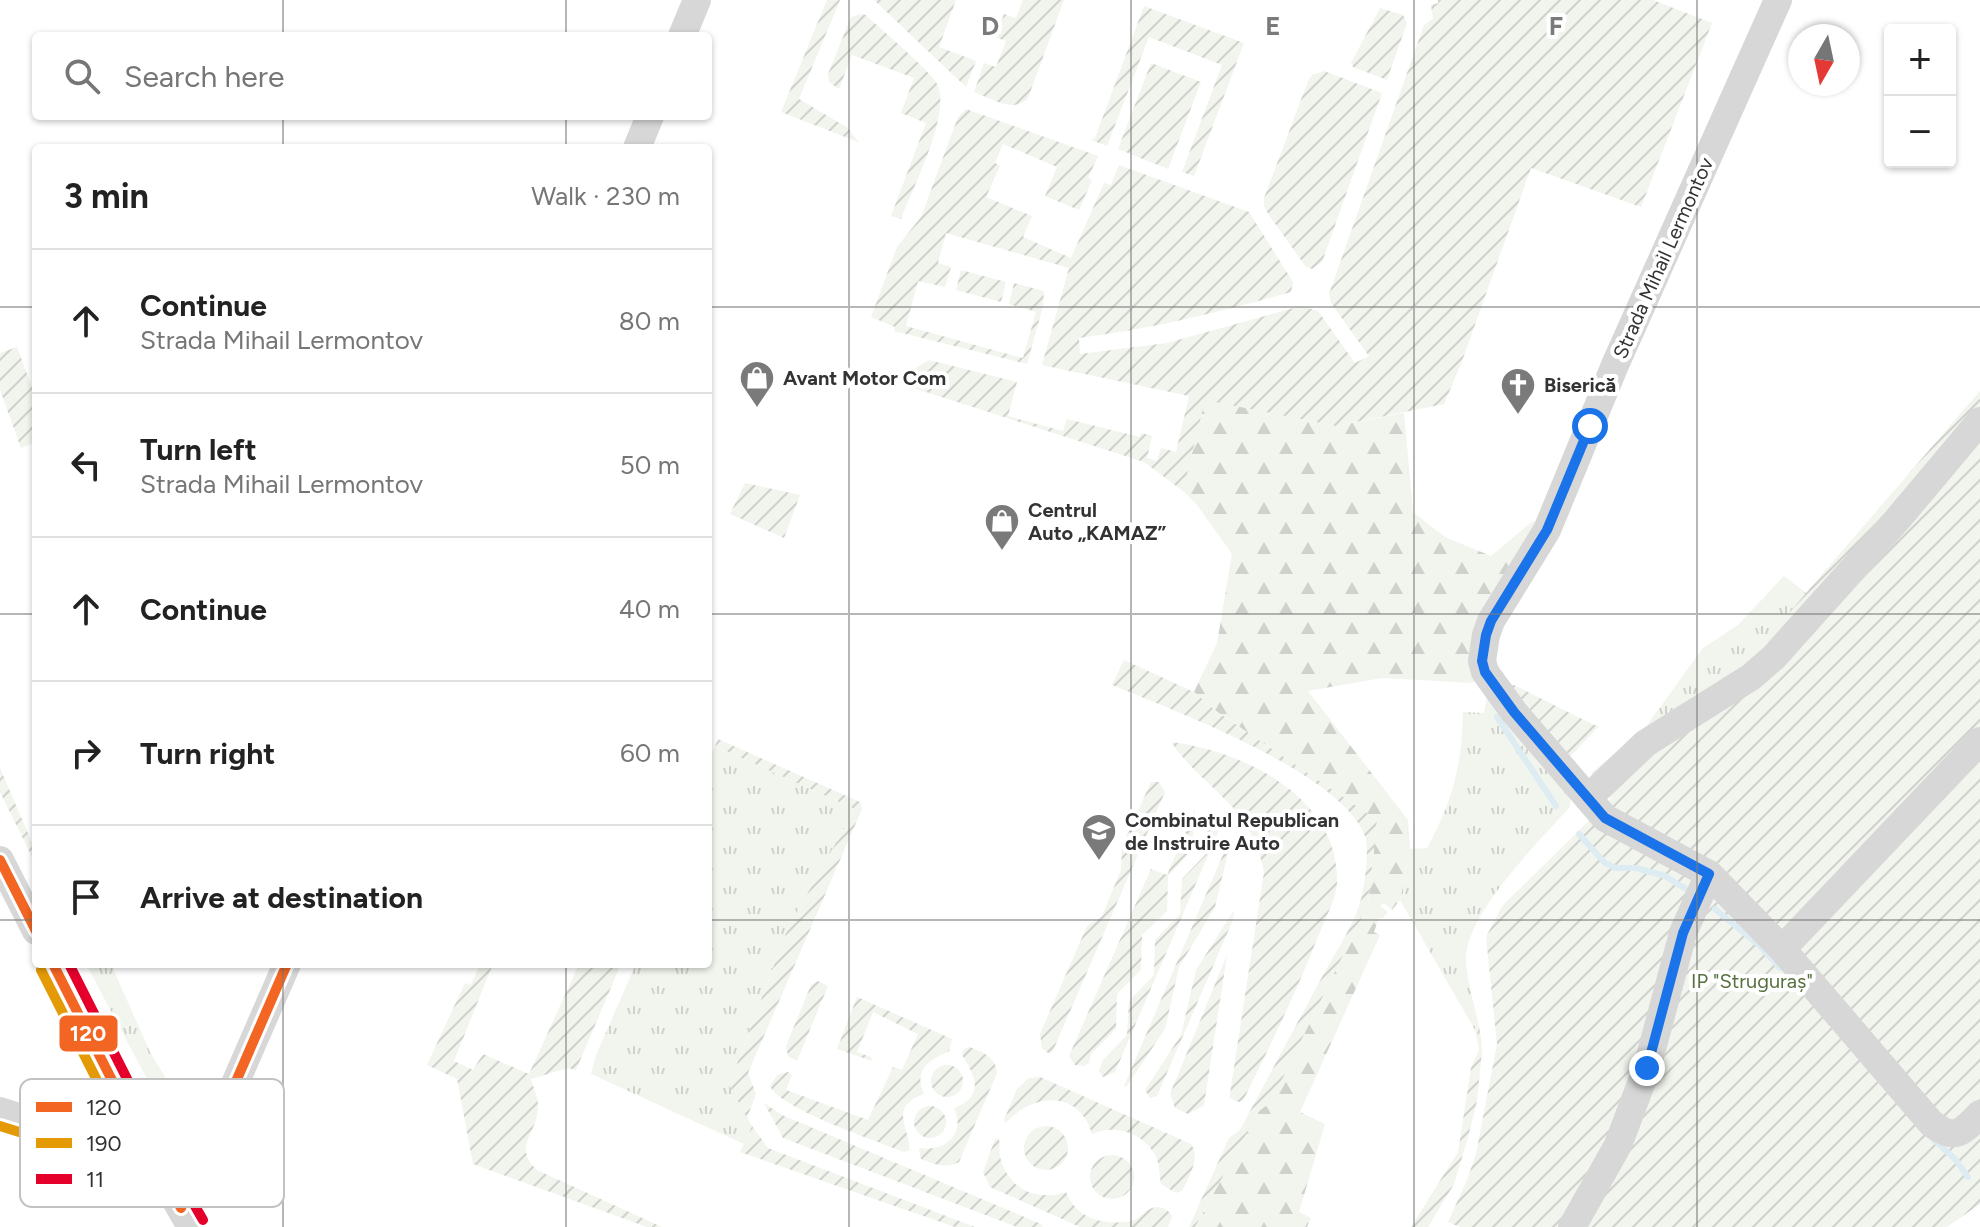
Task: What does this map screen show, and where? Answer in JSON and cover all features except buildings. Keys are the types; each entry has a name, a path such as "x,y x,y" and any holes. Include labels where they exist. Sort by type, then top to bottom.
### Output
{"street":[{"path":"684,32 697,0"},
{"name":"Strada Mihail Lermontov","path":"1778,0 1615,365 1547,530 1491,621 1482,661 1492,682 1514,712 1605,818 1709,874 1782,949 1931,1123 1954,1135 1968,1127 1980,1114"},
{"path":"639,144 648,120"},
{"path":"1588,798 1646,743 1751,677 1774,657 1897,520 1980,421"},
{"path":"1782,949 1980,741"},
{"path":"0,860 32,923"},
{"path":"1572,1227 1618,1145 1638,1094 1683,933 1709,874"},
{"path":"55,968 111,1079"},
{"path":"241,1079 285,968"},
{"path":"0,1111 20,1117"}],"green space":[{"path":"827,0 840,0 799,99 848,128 858,142 781,112"},
{"path":"874,0 956,0 939,47 976,61 966,87"},
{"path":"1023,0 1064,0 1028,98 1022,103 1009,105 974,92 984,63 996,67 1006,41 995,37 1004,14 1016,18"},
{"path":"1438,0 1653,0 1712,23 1641,207 1531,168 1444,404 1336,426 1205,400 1183,491 1144,462 901,384 904,375 929,360 1017,382 1008,416 1063,431 1067,419 1140,437 1142,433 1152,436 1147,458 1157,461 1161,448 1176,452 1189,396 1042,365 1069,268 946,233 938,263 951,267 945,287 918,281 906,326 1023,358 1036,312 1009,304 1014,283 1044,291 1043,306 1027,364 894,331 895,327 871,317 897,247 921,217 958,117 966,109 1098,156 1079,210 1045,196 1057,167 1003,144 995,163 1000,166 986,197 1032,216 1023,237 1071,258 1104,183 1111,185 1119,165 1249,212 1293,282 1291,292 1238,306 1159,325 1079,338 1080,354 1167,343 1301,306 1318,311 1355,363 1369,356 1331,303 1329,294 1424,25 1433,19 1431,5 1438,3"},
{"path":"1144,6 1244,43 1194,176 1182,172 1222,65 1149,37 1107,146 1091,140 1095,138"},
{"path":"1380,8 1403,15 1407,23 1387,80 1353,67 1351,63"},
{"path":"866,15 925,69 937,84 940,97 935,132 901,219 891,216 926,123 901,113 914,78 852,55 839,89 829,82 828,74 851,17"},
{"path":"1151,63 1201,82 1168,169 1118,149"},
{"path":"1324,71 1382,93 1322,262 1312,269 1306,267 1269,215 1264,198 1308,81 1312,75"},
{"path":"961,270 1006,282 1001,302 956,290"},
{"path":"17,347 32,387 32,444 21,448 0,390 0,353"},
{"path":"1980,391 1777,648 1645,728 1703,648 1738,625 1784,576 1806,593"},
{"name":"IP \"Struguraș\"","path":"1980,391 1980,1204 1947,1227 1460,1227 1448,1222 1476,1154 1497,1044 1486,937 1502,906 1610,800 1611,793 1591,773 1645,728 1740,670"},
{"path":"1204,399 1336,426 1404,413 1413,512 1445,537 1491,556 1533,521 1540,522 1473,683 1382,678 1308,691 1408,820 1410,849 1400,900 1392,910 1384,903 1380,906 1388,912 1382,919 1379,918 1374,932 1380,935 1300,1112 1325,1124 1299,1212 1311,1218 1307,1227 1195,1227 1259,1111 1271,1101 1368,904 1377,820 1216,711 1194,692 1217,643 1232,554 1197,505 1183,491"},
{"path":"745,483 800,495 784,538 730,514"},
{"path":"1124,660 1194,692 1216,711 1377,820 1368,904 1271,1102 1259,1111 1195,1227 1189,1227 1229,1138 1240,1130 1346,936 1360,902 1367,862 1366,843 1350,812 1324,789 1291,767 1213,727 1112,685"},
{"path":"1502,679 1594,725 1599,726 1567,760"},
{"path":"1488,692 1571,792 1570,807 1507,878 1478,921 1469,941 1467,971 1482,1051 1479,1050 1475,1030 1400,900 1410,849 1427,848 1450,798 1461,749 1463,712 1484,713"},
{"path":"718,739 860,802 862,809 748,1073 756,1094 747,1118 729,1085 788,928 855,809 715,746"},
{"path":"1171,742 1228,756 1282,784 1305,803 1322,826 1334,853 1337,883 1332,902 1273,1039 1243,1101 1238,1102 1230,1098 1230,1093 1264,872 1249,829"},
{"path":"715,746 855,809 788,928 729,1085 752,1126 744,1144 591,1074 596,1055 634,968 712,968 712,752"},
{"path":"0,768 32,843 32,857 0,792"},
{"path":"1151,782 1159,782 1165,792 1055,1046 1048,1053 1042,1048 1040,1034 1087,926 1102,916 1121,870 1122,846"},
{"path":"1195,808 1192,850 1168,876 1167,911 1142,935 1141,970 1117,994 1116,1029 1091,1054 1089,1063 1075,1065 1069,1056 1151,869 1167,875"},
{"path":"1210,820 1216,823 1219,830 1115,1072 1103,1077 1099,1071 1103,1060 1127,1035 1129,1001 1154,975 1155,940 1180,914 1182,879 1206,854"},
{"path":"1228,843 1215,907 1179,967 1165,1029 1126,1087 1124,1086"},
{"path":"1234,910 1233,920 1157,1096 1150,1098 1145,1090 1181,1035 1196,970"},
{"path":"1227,955 1204,1105 1188,1114 1175,1108 1170,1094"},
{"path":"69,968 76,968 134,1079 126,1079"},
{"path":"88,968 113,968 150,1052 166,1079 147,1079"},
{"path":"478,968 491,968 454,1061 473,1070 483,1054 529,1074 577,968 619,968 576,1070 568,1068 531,1079 538,1105 526,1154 537,1170 662,1227 647,1227 473,1164 457,1079 427,1065 465,983 471,985"},
{"path":"818,981 828,986 797,1061 788,1056 786,1046 811,985"},
{"path":"857,997 952,1039 949,1051 925,1067 920,1078 924,1094 913,1099 903,1113 909,1143 909,1150 904,1152 810,1114 778,1095 770,1086 777,1075 788,1072 792,1075 786,1090 868,1120 893,1067 902,1070 918,1034 873,1012 857,1052 871,1057 872,1061 837,1049"},
{"path":"970,1047 991,1059 997,1073 959,1162 944,1165 921,1159 920,1148 938,1147 951,1139 957,1125 954,1108 971,1098 974,1092 974,1078 962,1055 964,1049"},
{"path":"1479,1050 1482,1051 1477,1101 1454,1184 1428,1227 1411,1227 1458,1152 1471,1068"},
{"path":"947,1065 958,1070 963,1081 958,1092 947,1097 936,1092 931,1081 936,1070"},
{"path":"1040,1077 1191,1144 1194,1161 1183,1190 1176,1193 1161,1184 1156,1156 1142,1140 1118,1130 1092,1134 1086,1119 1066,1103 1041,1101 1017,1113 1006,1123 1004,1120 1017,1089 1029,1078"},
{"path":"764,1103 782,1115 1043,1227 1017,1227 783,1138"},
{"path":"930,1106 941,1111 946,1122 941,1133 930,1138 919,1133 914,1122 919,1111"},
{"path":"752,1126 768,1148 975,1227 955,1227 740,1152"},
{"path":"1046,1126 1062,1132 1068,1148 1062,1164 1046,1170 1030,1164 1024,1148 1030,1132"},
{"path":"999,1138 1004,1168 1016,1185 1025,1190 1044,1195 1066,1192 1077,1209 1104,1222 1135,1220 1151,1208 1162,1208 1172,1216 1168,1227 1080,1227 990,1187 983,1172 995,1139"},
{"path":"1112,1155 1128,1161 1134,1177 1128,1193 1112,1199 1096,1193 1090,1177 1096,1161"}],"waterway":[{"path":"1497,717 1556,806"},
{"path":"1579,834 1605,863 1616,868 1636,868 1665,876 1689,891"},
{"path":"1715,909 1760,946 1780,968"},
{"path":"1934,1140 1955,1159 1968,1177"}],"transit line":[{"name":"120","path":"0,860 32,923"},
{"name":"120","path":"55,968 111,1079"},
{"name":"11","path":"71,968 127,1079"},
{"name":"120","path":"237,1079 285,968"},
{"name":"190","path":"41,970 96,1079"},
{"name":"190","path":"0,1126 20,1132"},
{"name":"11","path":"196,1207 203,1220"}],"place":[{"name":"Avant Motor Com","path":"757,409"},
{"name":"Biserică","path":"1518,416"},
{"name":"Centrul Auto „KAMAZ”","path":"1002,552"},
{"name":"Combinatul Republican de Instruire Auto","path":"1099,862"}],"route":[{"path":"1590,426 1547,530 1491,621 1482,661 1485,672 1514,712 1605,818 1709,874 1683,933 1647,1068"}]}
